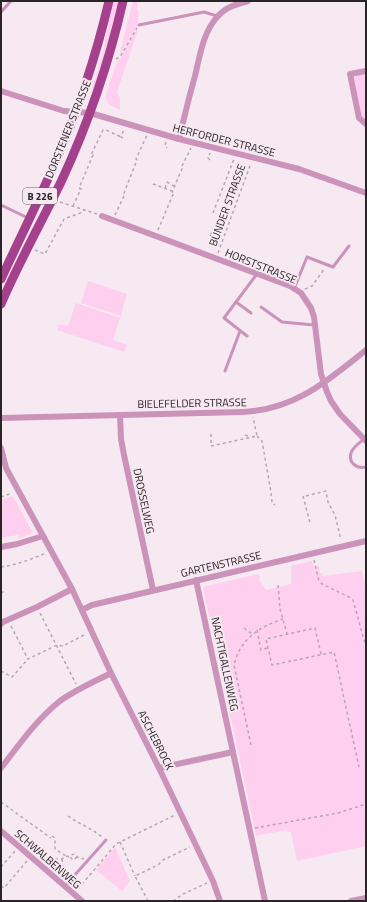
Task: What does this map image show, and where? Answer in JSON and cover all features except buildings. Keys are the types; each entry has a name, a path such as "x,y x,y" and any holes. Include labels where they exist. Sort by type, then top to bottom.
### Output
{"main road":[{"name":"DORSTENER STRASSE","path":"1,278 55,163 75,112 99,42 109,1"},
{"name":"DORSTENER STRASSE","path":"1,304 15,271 70,161 90,113 111,46 123,1"}],"street":[{"path":"179,139 203,44 210,27 217,16 225,10 236,4 248,1"},
{"path":"366,70 350,74 359,118 366,124"},
{"name":"DORSTENER STRASSE","path":"1,91 56,109 75,112"},
{"name":"HERFORDER STRASSE","path":"75,112 90,113 149,131 299,169 366,194"},
{"name":"HORSTSTRASSE","path":"102,216 257,274 301,293 311,308 324,384 331,401 340,414 365,440"},
{"name":"BIELEFELDER STRASSE","path":"1,418 252,412 267,410 307,394 324,384 366,350"},
{"name":"DROSSELWEG","path":"120,415 121,439 124,455 153,590"},
{"name":"ASCHEBROCK","path":"1,448 6,468 72,589 111,673 196,844 213,881 220,901"},
{"path":"1,546 17,544 43,536"},
{"name":"GARTENSTRASSE","path":"82,610 92,604 366,541"},
{"name":"NACHTIGALLENWEG","path":"196,580 265,901"},
{"path":"3,622 72,589"},
{"path":"1,768 43,716 60,701 111,673"},
{"path":"159,768 233,752"},
{"name":"SCHWALBENWEG","path":"1,831 82,901"},
{"path":"351,901 366,898"}],"lane":[{"path":"1,12 11,1"},
{"path":"139,25 204,12 217,16"},
{"path":"1,205 30,219"},
{"path":"294,289 307,257 333,267 349,246"},
{"path":"247,336 224,318 257,274"},
{"path":"236,302 251,313"},
{"path":"261,307 282,322 314,325"},
{"path":"225,372 240,331"},
{"path":"365,440 354,447 350,454 351,461 354,466 362,468 366,467"},
{"path":"64,885 93,857 106,840"}],"path":[{"path":"116,59 120,56 139,25"},
{"path":"73,206 81,189 79,188 93,155 91,155 103,130 122,137 126,124"},
{"path":"113,220 125,194 124,193 137,160 136,159 149,131"},
{"path":"155,236 168,206 167,205 174,192 172,192 182,169 181,168 193,142"},
{"path":"213,213 233,162 235,153"},
{"name":"BÜNDER STRASSE","path":"216,259 253,157"},
{"path":"164,188 167,182 175,186"},
{"path":"153,184 172,192"},
{"path":"52,198 102,216"},
{"path":"28,247 45,254 64,218 83,212 84,210"},
{"path":"301,293 306,288 312,286 327,264"},
{"path":"252,412 257,436 262,441 272,503 275,505"},
{"path":"211,434 211,446 257,436"},
{"path":"245,435 249,438"},
{"path":"1,497 18,490"},
{"path":"306,496 326,491 328,502 335,515 342,546"},
{"path":"304,496 310,523 312,523"},
{"path":"1,567 10,566 37,557 51,550"},
{"path":"312,553 319,581 353,600 366,647"},
{"path":"278,585 280,609 287,634"},
{"path":"1,593 3,592 2,589"},
{"path":"37,607 78,690"},
{"path":"251,745 234,665 236,657 241,647 252,634 264,626 283,619"},
{"path":"3,622 28,659"},
{"path":"244,628 252,634"},
{"path":"321,654 315,628 266,639 272,665 334,652 359,767"},
{"path":"257,630 261,650 268,648"},
{"path":"1,671 12,678 28,659 57,645 63,646 92,631"},
{"path":"1,802 51,837 55,838 55,849 70,857"},
{"path":"250,829 338,813 366,804"},
{"path":"74,894 120,842 180,812"},
{"path":"68,816 76,822 94,830 114,847"},
{"path":"120,842 148,901"},
{"path":"135,876 196,844"},
{"path":"1,867 18,846"},
{"path":"36,862 39,859 62,859 66,856"},
{"path":"1,886 4,888 31,857"},
{"path":"93,857 100,863"},
{"path":"62,859 66,881 64,885"},
{"path":"174,901 183,894 213,881"}],"shaded area":[{"path":"113,1 118,1 109,40 94,88 92,88 102,56"},
{"path":"133,1 138,1 137,8 139,12 137,27 119,56"},
{"path":"136,30 138,30 117,92 120,98 120,110 109,105 105,97 117,61 120,59"},
{"path":"357,74 363,74 366,77 366,121 362,118 353,79"},
{"path":"88,281 127,294 121,316 81,303"},
{"path":"76,303 120,318 113,340 127,345 124,352 57,330 59,324 68,326"},
{"path":"12,496 33,533 19,538 18,535 1,538 1,500"},
{"path":"312,561 314,567 319,565 320,573 322,573 323,576 362,571 365,584 366,579 366,846 297,861 291,832 287,832 287,830 256,836 203,587 258,574 260,577 259,579 266,590 291,584 291,566"},
{"path":"115,847 130,881 122,891 96,870"}]}
